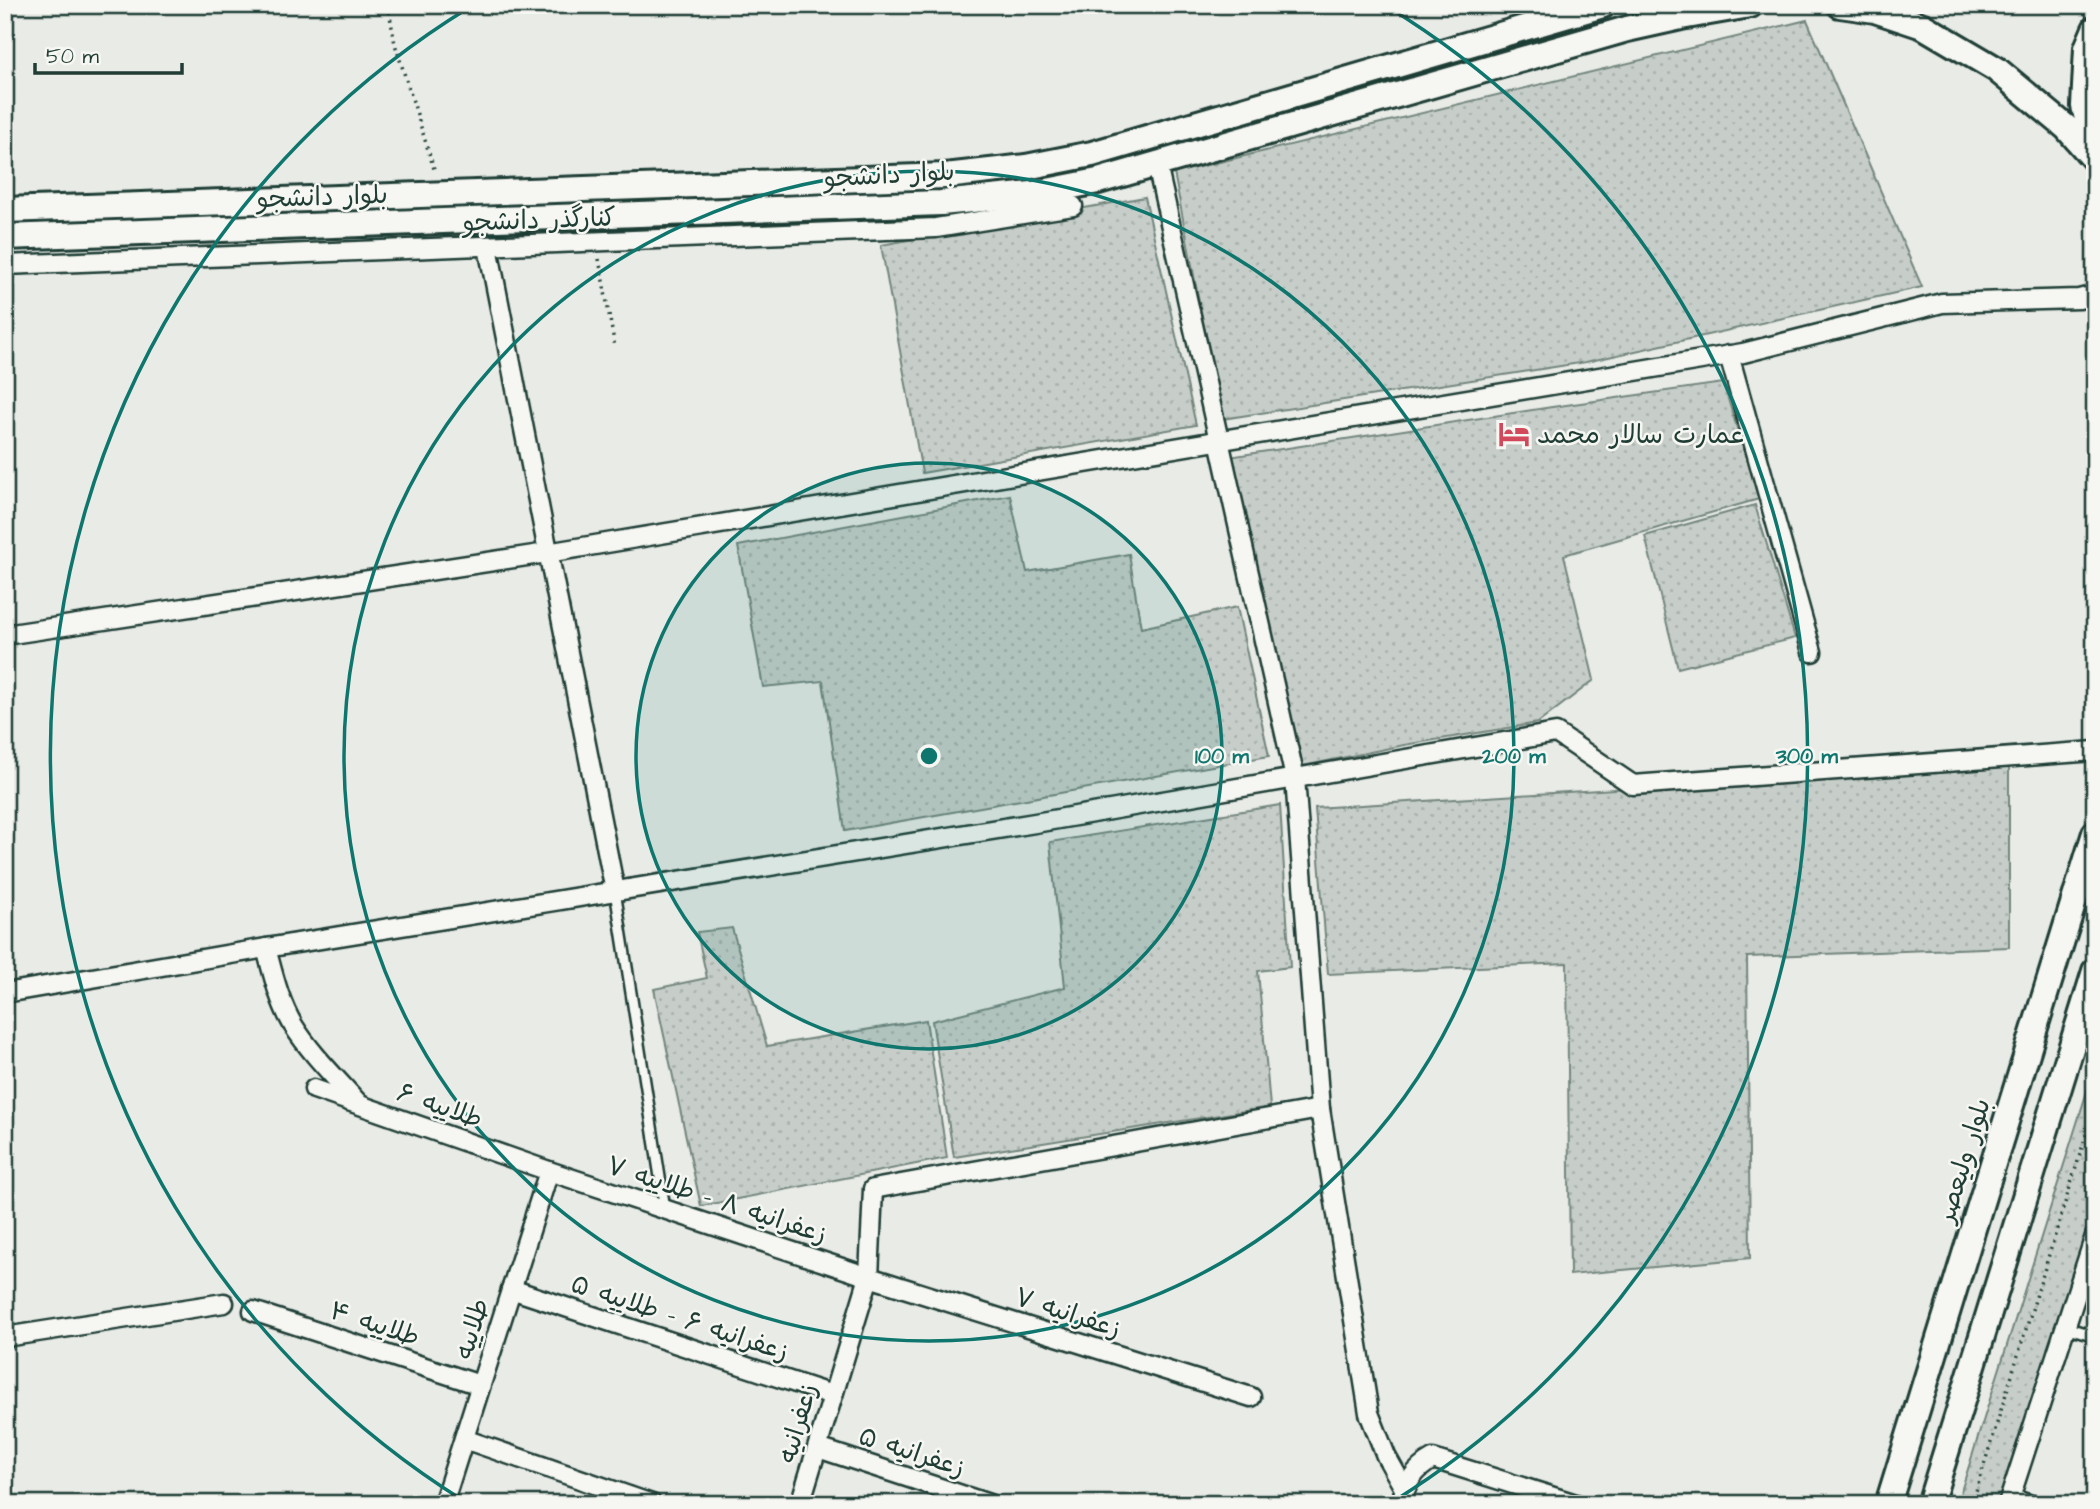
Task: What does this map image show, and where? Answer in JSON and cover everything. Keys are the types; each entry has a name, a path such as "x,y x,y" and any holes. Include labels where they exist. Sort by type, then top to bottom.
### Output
{"main road":[{"name":"بلوار دانشجو","path":"5,210 945,176 1026,167 1092,154 1151,138 1603,5"},
{"name":"بلوار دانشجو","path":"5,237 940,203 1031,194 1098,181 1157,165 1627,29 1750,5"},
{"path":"1840,5 1875,10 1923,26 1996,69 2067,128 2095,160"},
{"path":"2095,29 2087,48 2084,106 2095,152"},
{"name":"بلوار ولیعصر","path":"1888,1504 2095,833"},
{"path":"1930,1504 2095,971"}],"street":[{"path":"1157,165 1295,778 1320,1109 1369,1413 1403,1497"},
{"name":"کنارگذر دانشجو","path":"5,265 936,229 1073,206"},
{"path":"488,247 615,891"},
{"path":"5,635 547,553 1729,355 1942,303 2079,299 2095,295"},
{"path":"1729,355 1812,652"},
{"path":"5,993 265,948 1021,826 1556,733 1633,785 2095,751"},
{"path":"265,948 278,992 292,1023 312,1051 360,1105"},
{"name":"طلاییه ۶","path":"314,1089 549,1171"},
{"name":"زعفرانیه","path":"800,1504 869,1276 873,1189 1320,1109"},
{"name":"زعفرانیه ۸ - طلاییه ۷","path":"549,1171 869,1276"},
{"name":"طلاییه","path":"443,1504 549,1171"},
{"path":"2010,1499 2095,1236"},
{"name":"زعفرانیه ۷","path":"869,1276 1251,1397"},
{"name":"زعفرانیه ۶ - طلاییه ۵","path":"511,1289 832,1395"},
{"path":"5,1338 223,1303"},
{"name":"طلاییه ۴","path":"254,1311 481,1385"},
{"path":"464,1439 652,1504"},
{"name":"زعفرانیه ۵","path":"818,1448 989,1504"},
{"path":"1403,1497 1416,1469 1433,1459 1576,1504"}],"lane":[{"path":"615,891 666,1209"},
{"path":"2065,1327 2095,1336"},
{"path":"2010,1499 2043,1504"}],"path":[{"path":"388,5 395,44 430,150 441,194"},
{"path":"596,243 615,347"},
{"path":"1972,1504 2095,1106"}],"shaded area":[{"path":"1807,20 1922,287 1586,362 1222,419 1174,173"},
{"path":"1145,197 1196,425 922,473 881,245"},
{"path":"1723,383 1759,499 1564,555 1594,680 1538,723 1404,745 1303,766 1229,457"},
{"path":"1010,495 1027,572 1129,554 1141,628 1237,607 1269,756 845,831 823,681 763,687 738,546"},
{"path":"1755,505 1795,638 1678,668 1645,536"},
{"path":"2009,764 2009,947 1747,957 1750,1258 1570,1275 1567,963 1328,974 1315,808"},
{"path":"1280,805 1290,967 1258,971 1270,1107 954,1157 932,1021 1065,987 1050,842"},
{"path":"732,928 767,1046 926,1020 947,1158 701,1206 654,989 707,978 697,932"},
{"path":"2095,1066 2095,1213 2006,1504 1957,1504"}],"place":[{"name":"عمارت سالار محمد","path":"1514,434"}]}
